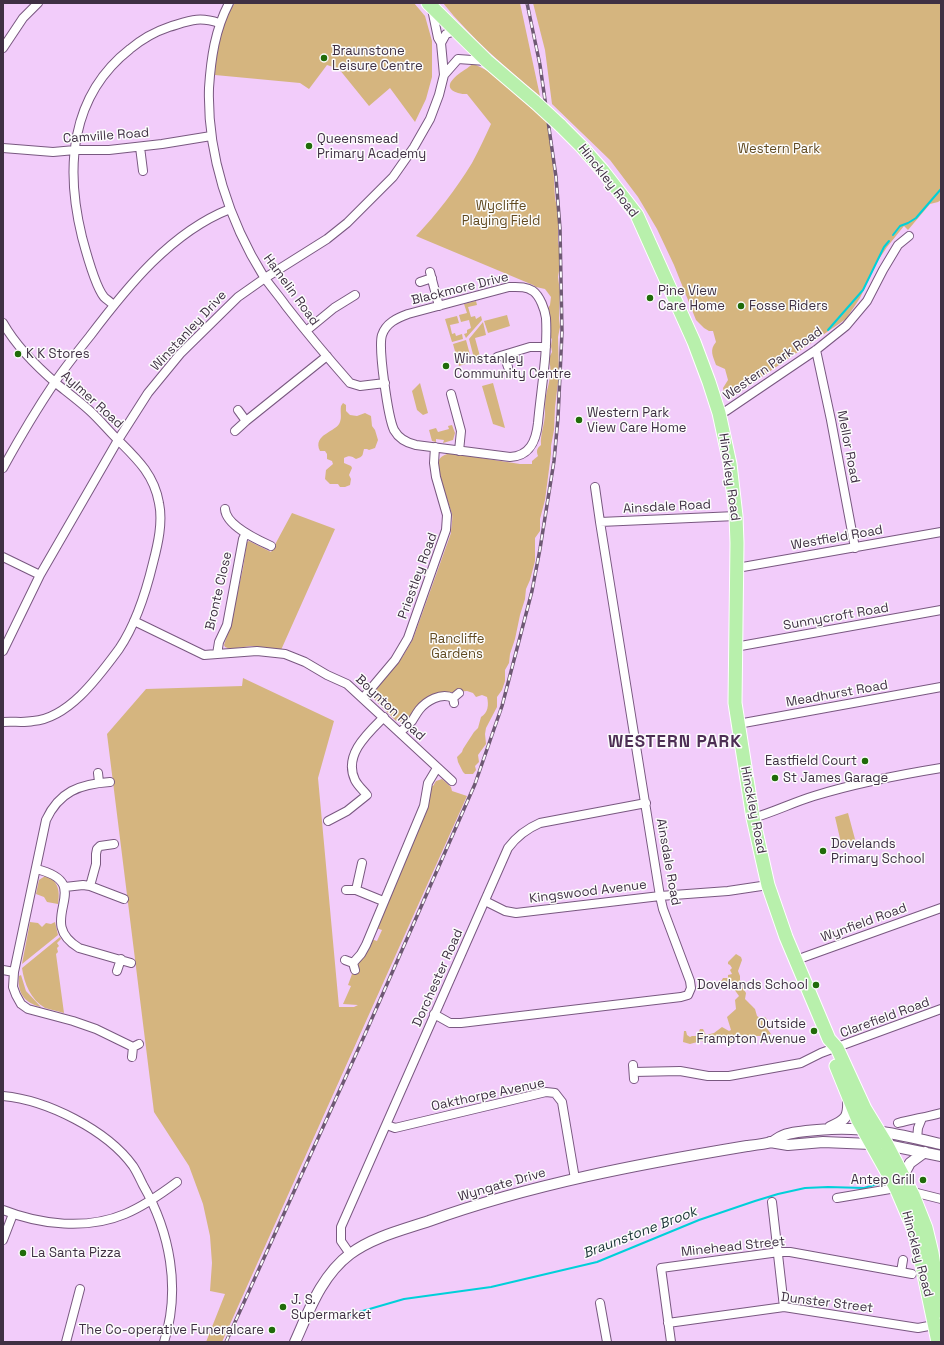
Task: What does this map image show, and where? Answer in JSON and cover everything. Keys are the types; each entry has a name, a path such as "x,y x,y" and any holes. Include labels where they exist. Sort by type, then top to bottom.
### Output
{"main road":[{"name":"Hinckley Road","path":"430,6 487,61 535,102 588,153 637,215 694,342 719,413 730,464 736,516 737,568 735,703 753,818 768,885 796,960 832,1046 865,1108 887,1145 912,1195 926,1228 936,1254 941,1311"},
{"name":"Hinckley Road","path":"832,1046 847,1094 863,1130 896,1188 914,1230 924,1270 938,1342"}],"street":[{"path":"3,48 23,18 38,3"},
{"name":"Hamelin Road","path":"229,3 219,23 213,48 210,71 209,100 211,136 219,173 230,209 245,243 265,278 306,331 350,383 360,386 385,383"},
{"name":"Winstanley Drive","path":"3,651 40,575 118,440 148,393 180,354 238,297 327,239 347,223 393,176 414,147 430,119 439,95 444,75 441,43 438,38 430,6"},
{"path":"114,305 104,296 86,253 76,206 74,178 75,150 82,114 88,99 102,78 119,58 147,36 164,29 200,19 219,23"},
{"path":"441,43 446,34 455,31"},
{"name":"Winstanley Drive","path":"444,75 467,51 467,42"},
{"path":"458,59 487,61"},
{"name":"Camville Road","path":"3,148 53,152 75,150 109,150 140,147 211,136"},
{"path":"140,147 143,171"},
{"path":"3,468 55,382 130,285 168,248 202,222 216,214 230,209"},
{"name":"Western Park Road","path":"719,413 726,411 816,350 846,326 857,315 867,301 898,245 909,236"},
{"path":"420,282 431,275 439,306"},
{"name":"Blackmore Drive","path":"509,287 523,287 534,292 541,302 546,317 546,347 537,433 532,446 522,455 510,457 410,444 399,437 394,430 385,383 381,343 382,335 391,322 397,318 439,306 509,287"},
{"path":"306,331 334,308 355,294"},
{"name":"Aylmer Road","path":"3,323 34,364 89,410 135,456 149,475 155,489 159,503 160,517 156,552 151,573 134,621 125,640 94,682 63,709 48,717 34,722 3,722"},
{"path":"508,367 501,356 530,347 546,347"},
{"name":"Mellor Road","path":"816,350 855,548"},
{"path":"236,431 246,421 327,356"},
{"path":"451,394 461,431 459,451"},
{"path":"238,410 246,421"},
{"name":"Priestley Road","path":"363,698 395,660 408,638 446,530 447,516 436,477 434,463 435,447"},
{"name":"Ainsdale Road","path":"434,1014 450,1023 461,1024 686,996 690,992 690,981 663,909 660,896 595,487"},
{"path":"225,509 225,514 236,526 271,546"},
{"name":"Ainsdale Road","path":"600,522 736,516"},
{"name":"Westfield Road","path":"737,568 941,532"},
{"name":"Bronte Close","path":"217,654 217,648 227,625 243,539 246,533"},
{"path":"3,557 40,575"},
{"name":"Sunnycroft Road","path":"735,647 941,610"},
{"name":"Boynton Road","path":"134,621 204,655 257,651 285,654 305,662 327,675 347,684 452,781"},
{"name":"Meadhurst Road","path":"738,724 941,687"},
{"path":"400,732 411,722 418,711 425,704 443,696 455,698"},
{"path":"333,821 370,797 355,780 353,774 353,761 356,749 362,740 384,717"},
{"path":"351,964 361,954 366,945 383,901 424,806 428,783 437,768"},
{"path":"753,818 813,796 859,783 896,775 941,768"},
{"path":"98,773 99,782"},
{"path":"110,782 99,782 72,790 53,808 44,827 14,972 13,987 21,1004 28,1009 73,1021 136,1045 132,1057"},
{"name":"Dorchester Road","path":"350,1254 341,1241 341,1227 508,848 515,838 528,828 540,823 646,802"},
{"path":"90,886 96,864 97,850 100,846 114,844"},
{"path":"356,890 362,862"},
{"path":"36,869 50,872 56,876 65,887 65,897 60,920 61,928 71,943 79,948 131,963"},
{"path":"65,887 83,885 90,886 124,899"},
{"name":"Kingswood Avenue","path":"485,901 512,913 660,896 728,891 768,885"},
{"path":"346,890 356,890 383,901"},
{"name":"Wynfield Road","path":"796,960 941,908"},
{"path":"117,971 121,959"},
{"path":"3,970 14,972"},
{"name":"Clarefield Road","path":"634,1072 680,1071 708,1076 729,1076 801,1063 832,1046 941,1009"},
{"name":"Oakthorpe Avenue","path":"386,1125 395,1128 546,1092 555,1093 561,1098 562,1102 575,1178"},
{"path":"820,1130 842,1122 845,1119 848,1109 847,1094"},
{"path":"3,1096 42,1105 75,1119 107,1139 133,1166 152,1200 162,1223 171,1261 172,1297 169,1328 164,1342"},
{"path":"898,1123 941,1113"},
{"path":"917,1139 918,1128 922,1118"},
{"name":"Wyngate Drive","path":"295,1342 322,1285 341,1262 350,1254 378,1238 467,1207 575,1178 770,1142 788,1134 820,1130 863,1130 878,1131 941,1144"},
{"name":"Wyngate Drive","path":"770,1142 788,1145 823,1142 887,1145 941,1156"},
{"path":"903,1176 910,1163 925,1152"},
{"path":"3,1210 13,1214 59,1224 85,1223 106,1220 124,1214 152,1200 177,1182"},
{"path":"837,1198 896,1188"},
{"path":"912,1195 917,1193 941,1199"},
{"path":"772,1202 779,1252 784,1307"},
{"path":"3,1240 13,1214"},
{"name":"Minehead Street","path":"668,1323 661,1268 779,1252 790,1252 912,1274"},
{"path":"901,1272 903,1260"},
{"path":"66,1342 80,1289"},
{"path":"600,1303 607,1342"},
{"name":"Dunster Street","path":"668,1323 784,1307 918,1328 934,1324"},
{"path":"668,1323 671,1342"}],"green space":[{"name":"Braunstone Leisure Centre","path":"235,3 414,3 425,16 432,41 432,77 426,99 415,122 390,88 369,106 339,69 327,65 309,89 300,83 215,75 220,38 226,19"},
{"path":"443,3 520,3 540,96 477,40"},
{"name":"Western Park","path":"533,3 941,3 941,200 930,204 908,230 904,226 887,247 877,262 860,298 846,319 728,399 725,397 723,388 728,380 725,369 716,365 713,356 712,350 716,342 713,331 709,331 704,328 696,320 674,265 657,229 638,197 610,160 552,104 545,50"},
{"path":"474,64 490,72 546,120 551,141 555,198 558,212 558,242 561,259 558,277 560,292 560,327 558,337 559,374 554,430 545,500 540,519 540,531 535,538 535,561 526,589 525,599 510,654 509,663 505,670 505,681 502,690 497,697 497,707 486,728 486,744 478,755 479,762 475,766 476,770 473,774 465,774 458,762 457,757 478,728 481,717 487,711 487,697 482,695 476,697 473,693 467,691 442,693 413,713 403,722 396,721 373,698 374,692 378,686 403,656 413,639 451,533 452,514 439,471 439,460 449,453 520,464 532,464 532,461 538,456 537,450 541,445 546,396 550,375 548,360 552,352 552,339 550,337 547,310 550,305 551,297 545,289 536,287 416,236 439,210 472,163 491,124 467,94 458,93 450,87 450,84 455,77"},
{"path":"476,301 477,305 468,307 471,317 475,316 476,319 481,316 482,320 466,338 464,334 471,328 469,320 461,322 459,315 467,313 464,304"},
{"path":"507,315 510,326 488,333 484,321"},
{"path":"457,316 459,323 450,325 452,334 455,333 456,336 462,334 463,339 452,342 445,319"},
{"path":"483,322 486,335 475,338 481,360 475,362 469,339"},
{"path":"466,340 472,362 459,366 453,344"},
{"path":"420,383 428,413 423,415 417,410 412,391"},
{"path":"493,383 505,428 493,424 482,386"},
{"path":"343,403 346,405 346,411 350,415 357,416 365,413 371,416 372,426 378,440 375,448 369,450 364,449 362,456 356,459 350,456 344,458 344,463 352,468 349,475 351,479 350,485 340,487 338,484 330,484 325,479 326,470 333,464 332,461 327,459 327,454 325,451 320,451 318,445 322,437 340,422 341,406"},
{"path":"452,425 455,433 453,440 443,443 444,440 436,439 436,442 432,441 429,430 436,428 438,432 449,429 448,426"},
{"path":"292,513 335,529 281,650 251,646 230,649 225,647 224,645 230,627 243,568 247,542 249,541 271,552"},
{"path":"243,678 334,721 318,778 339,1007 354,1007 358,1005 343,1004 351,986 348,985 352,974 358,973 358,963 371,939 377,941 382,930 376,928 427,810 431,786 433,786 436,781 442,779 451,787 452,791 467,796 222,1342 206,1342 225,1294 210,1291 212,1263 210,1236 203,1204 189,1166 154,1112 107,734 146,689 242,686"},
{"path":"848,813 856,843 842,847 835,817"},
{"path":"45,876 53,880 58,887 58,904 47,902 44,897 36,894 39,880"},
{"path":"30,922 38,923 42,927 46,923 51,924 55,922 58,935 22,964"},
{"path":"60,937 61,939 57,943 59,946 56,954 64,1013 45,1008 40,1005 32,996 26,985 22,968"},
{"path":"736,954 741,957 742,960 738,971 740,980 743,983 742,987 746,993 745,999 755,1009 757,1016 760,1018 765,1017 769,1022 766,1027 771,1034 768,1036 756,1036 748,1041 739,1041 735,1038 732,1042 715,1041 713,1043 701,1041 690,1044 683,1042 684,1031 686,1031 687,1035 690,1037 697,1036 700,1029 703,1029 706,1035 714,1033 722,1027 729,1031 731,1030 727,1017 736,1009 735,1000 739,996 734,989 732,990 722,987 720,983 723,978 728,978 728,975 732,974 730,970 732,968 728,962"},
{"path":"21,975 26,991 41,1007 30,1003 23,996 19,987 19,976"}],"waterway":[{"path":"893,235 900,226 916,218 941,189"},
{"path":"828,330 863,290 884,247 889,241"},
{"name":"Braunstone Brook","path":"335,1319 404,1299 491,1287 597,1262 699,1220 778,1194 805,1188 864,1188 881,1183"}],"railway":[{"path":"226,1342 366,1032 475,784 502,706 532,591 554,461 558,418 562,332 560,229 556,177 540,65 527,3"}],"place":[{"name":"Braunstone Leisure Centre","path":"324,58"},
{"name":"Queensmead Primary Academy","path":"309,146"},
{"name":"Pine View Care Home","path":"650,298"},
{"name":"Fosse Riders","path":"741,306"},
{"name":"K K Stores","path":"18,354"},
{"name":"Winstanley Community Centre","path":"446,366"},
{"name":"Western Park View Care Home","path":"579,420"},
{"name":"Eastfield Court","path":"865,761"},
{"name":"St James Garage","path":"775,778"},
{"name":"Dovelands Primary School","path":"823,851"},
{"name":"Dovelands School","path":"816,985"},
{"name":"Outside Frampton Avenue","path":"814,1031"},
{"name":"Antep Grill","path":"923,1180"},
{"name":"La Santa Pizza","path":"23,1253"},
{"name":"J. S. Supermarket","path":"283,1307"},
{"name":"The Co-operative Funeralcare","path":"272,1330"}],"district":[{"name":"WESTERN PARK","path":"675,742"}],"park label":[{"name":"Wycliffe Playing Field","path":"501,214"},
{"name":"Rancliffe Gardens","path":"457,646"}]}
